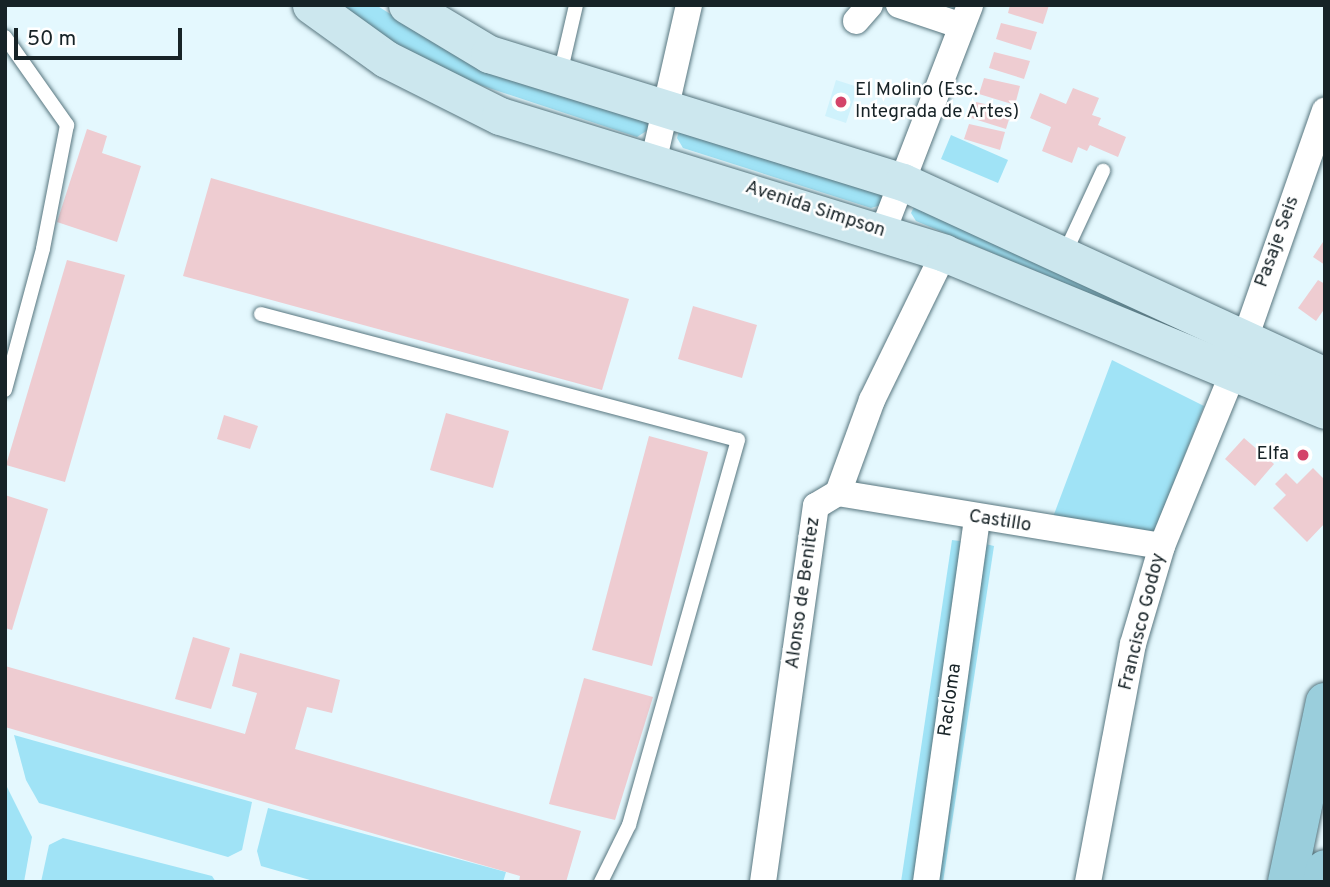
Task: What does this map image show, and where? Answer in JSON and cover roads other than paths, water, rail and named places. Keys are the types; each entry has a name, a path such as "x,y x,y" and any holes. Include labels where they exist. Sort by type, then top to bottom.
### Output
{"main road":[{"name":"Avenida Simpson","path":"311,5 386,59 500,116 654,159 944,253 1325,410"},
{"path":"407,5 460,40 559,76 666,104 903,182 1325,376"},
{"path":"1287,882 1325,702"},
{"path":"1322,882 1325,869"}],"street":[{"path":"654,159 689,5"},
{"path":"883,232 966,16 899,5"},
{"name":"Pasaje Seis","path":"1233,373 1325,111"},
{"name":"Alonso de Benitez","path":"762,882 816,506 838,493 872,400 944,253"},
{"name":"Francisco Godoy","path":"1088,882 1133,644 1162,547 1233,373"},
{"name":"Castillo","path":"838,493 977,519 1162,547"},
{"name":"Racloma","path":"926,882 977,519"}],"lane":[{"path":"559,76 576,5"},
{"path":"5,37 67,125 43,248 5,390"},
{"path":"1064,255 1103,171"},
{"path":"261,314 738,440 629,825 601,882"}],"place":[{"name":"El Molino (Esc. Integrada de Artes)","path":"841,102"},
{"name":"Elfa","path":"1303,455"}]}
